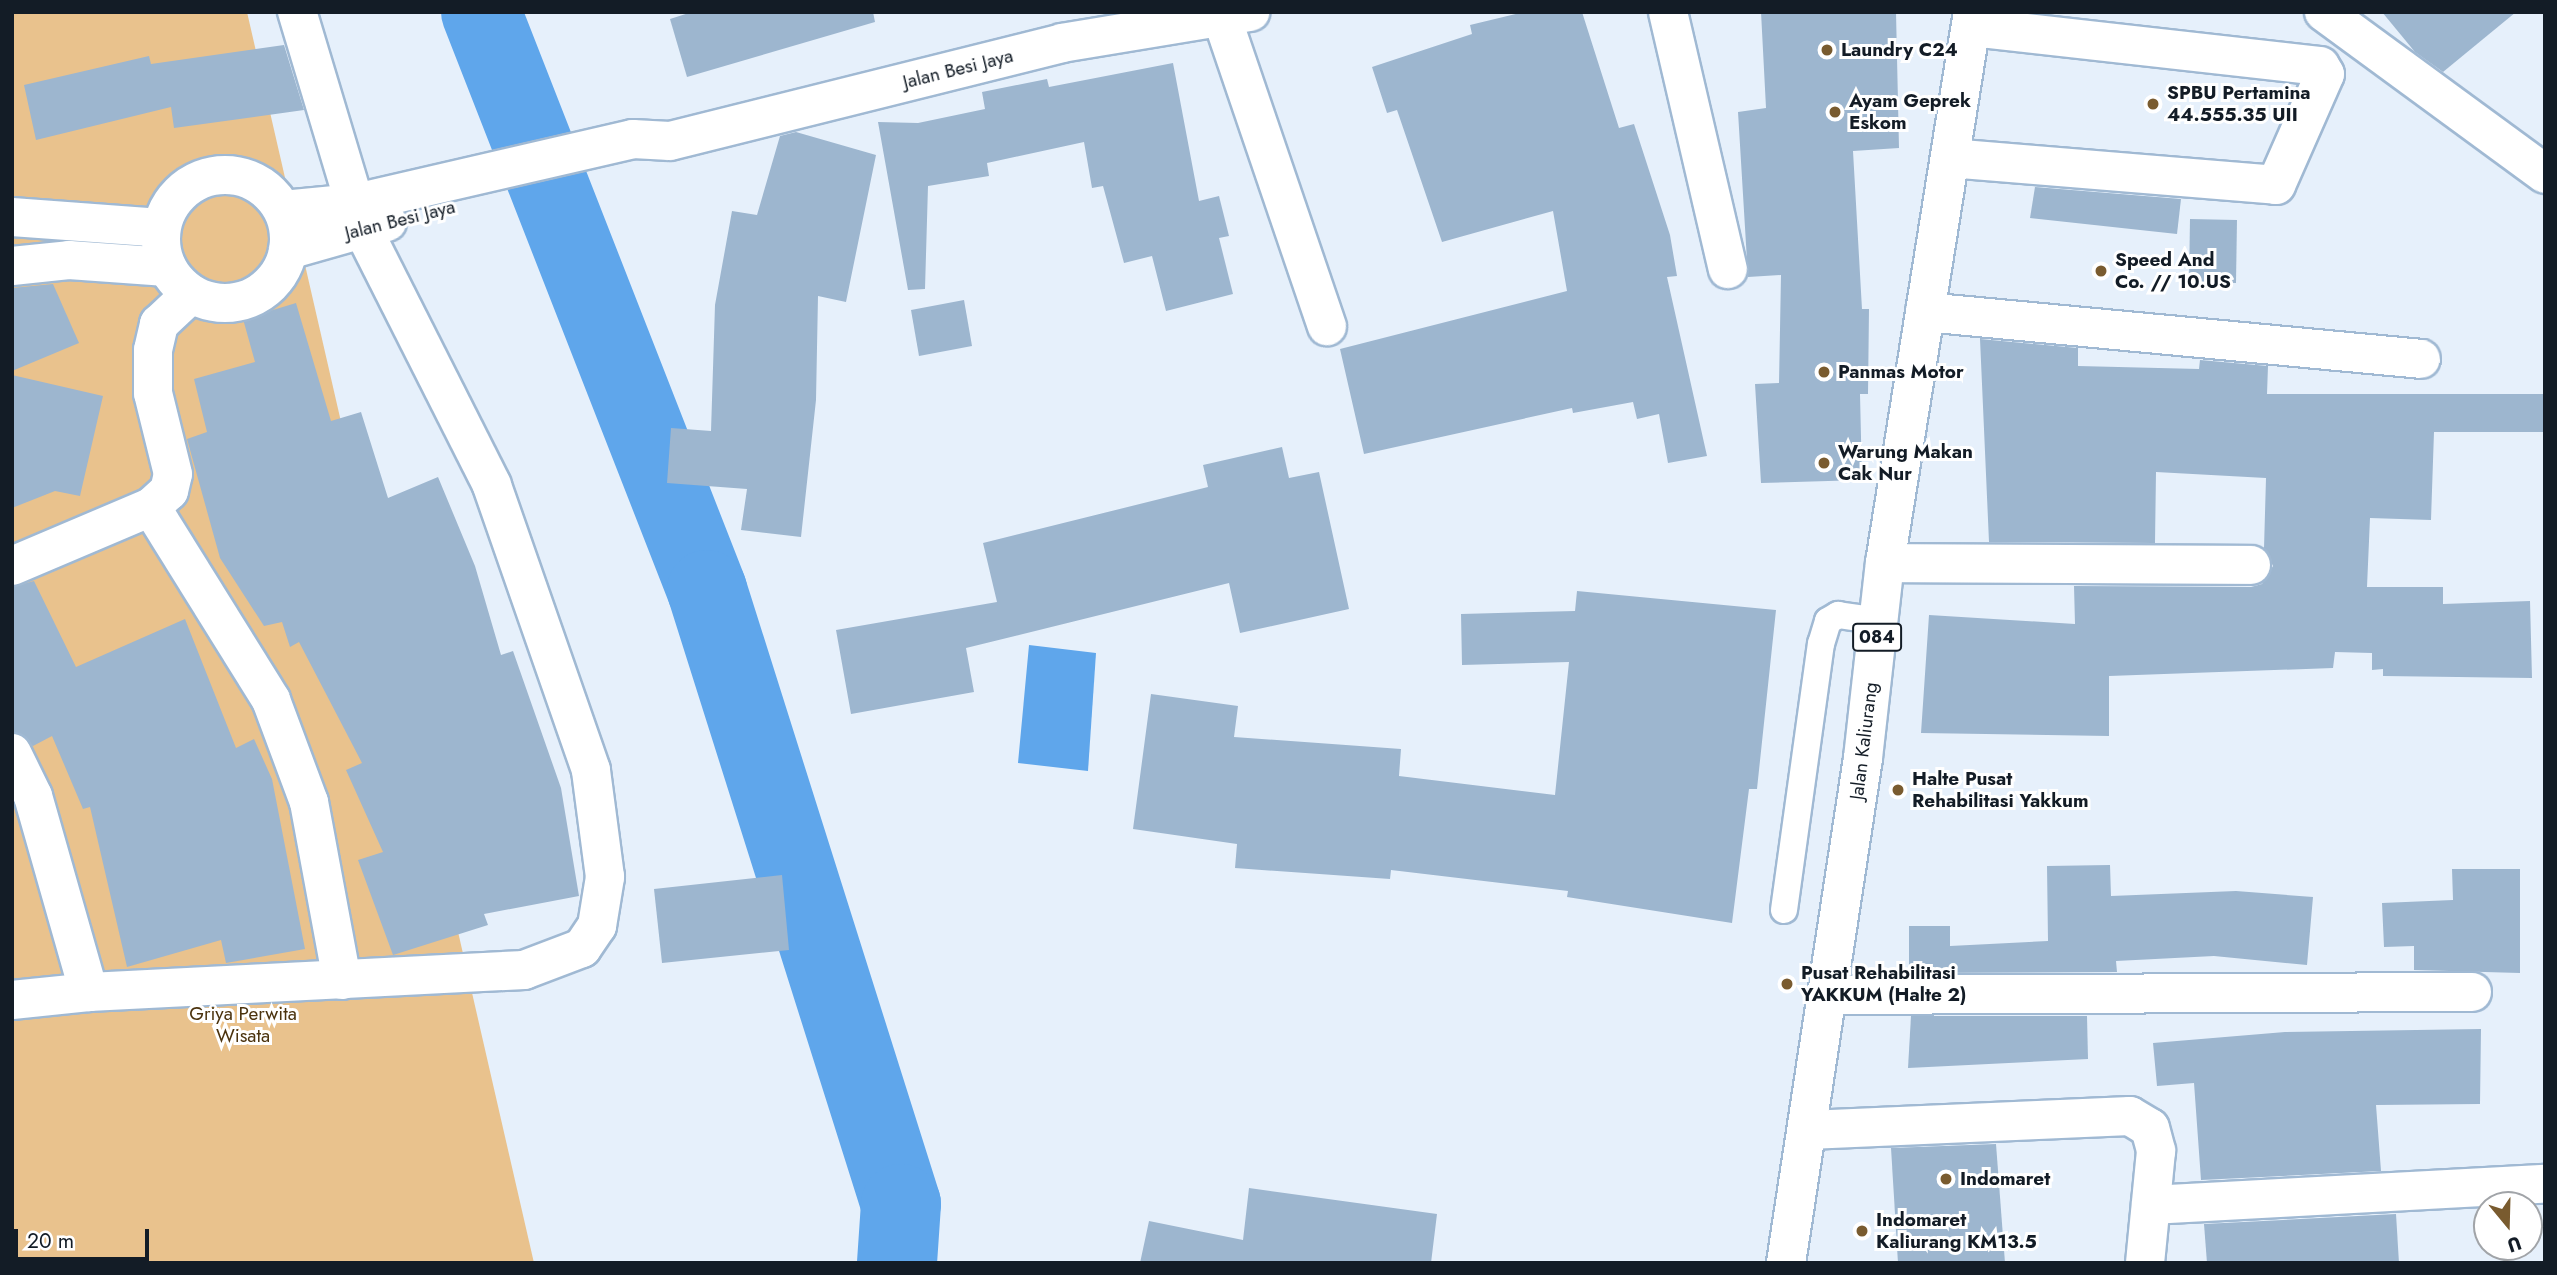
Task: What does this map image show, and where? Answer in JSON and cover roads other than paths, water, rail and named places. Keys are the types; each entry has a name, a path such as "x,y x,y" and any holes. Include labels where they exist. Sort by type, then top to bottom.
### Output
{"street":[{"path":"12,1000 89,992 524,970 558,960 582,948 597,926 605,877 591,770 492,485 359,216 297,12"},
{"path":"1668,12 1728,269"},
{"path":"2324,12 2545,174"},
{"path":"1231,14 1327,326"},
{"name":"Jalan Besi Jaya","path":"288,250 359,216 620,154 1062,43 1231,14"},
{"path":"1950,158 2276,185 2325,74 2320,66 1972,20"},
{"name":"Jalan Kaliurang","path":"1786,1263 1828,995 1885,563 1972,20"},
{"path":"12,266 69,260 179,280 231,303 252,297 282,270 288,250 283,210 255,181 216,175 180,193 161,228 179,280 159,324 153,350 153,393 173,474 169,491 152,507 12,566"},
{"name":"Jalan Besi Jaya","path":"283,210 359,216"},
{"path":"12,217 161,228"},
{"path":"1925,312 2421,359"},
{"path":"152,507 271,700 309,802 342,980"},
{"path":"1885,563 2251,565"},
{"path":"12,753 33,796 89,992"},
{"path":"1828,995 2472,992"},
{"path":"1808,1130 2130,1116 2150,1129 2156,1151 2145,1263"},
{"path":"2151,1205 2545,1184"}],"lane":[{"path":"1784,910 1821,644 1828,621 1838,615 1879,621"}],"water":[{"path":"1029,645 1096,653 1088,771 1018,763"}],"waterway":[{"path":"481,12 707,590 901,1204 897,1263"}],"place":[{"name":"Laundry C24","path":"1827,50"},
{"name":"SPBU Pertamina 44.555.35 UII","path":"2153,104"},
{"name":"Ayam Geprek Eskom","path":"1835,112"},
{"name":"Speed And Co. // 10.US","path":"2101,271"},
{"name":"Panmas Motor","path":"1824,372"},
{"name":"Warung Makan Cak Nur","path":"1824,463"},
{"name":"Halte Pusat Rehabilitasi Yakkum","path":"1898,790"},
{"name":"Pusat Rehabilitasi YAKKUM (Halte 2)","path":"1787,984"},
{"name":"Indomaret","path":"1946,1179"},
{"name":"Indomaret Kaliurang KM13.5","path":"1862,1231"}],"park label":[{"name":"Griya Perwita Wisata","path":"243,1025"}]}
